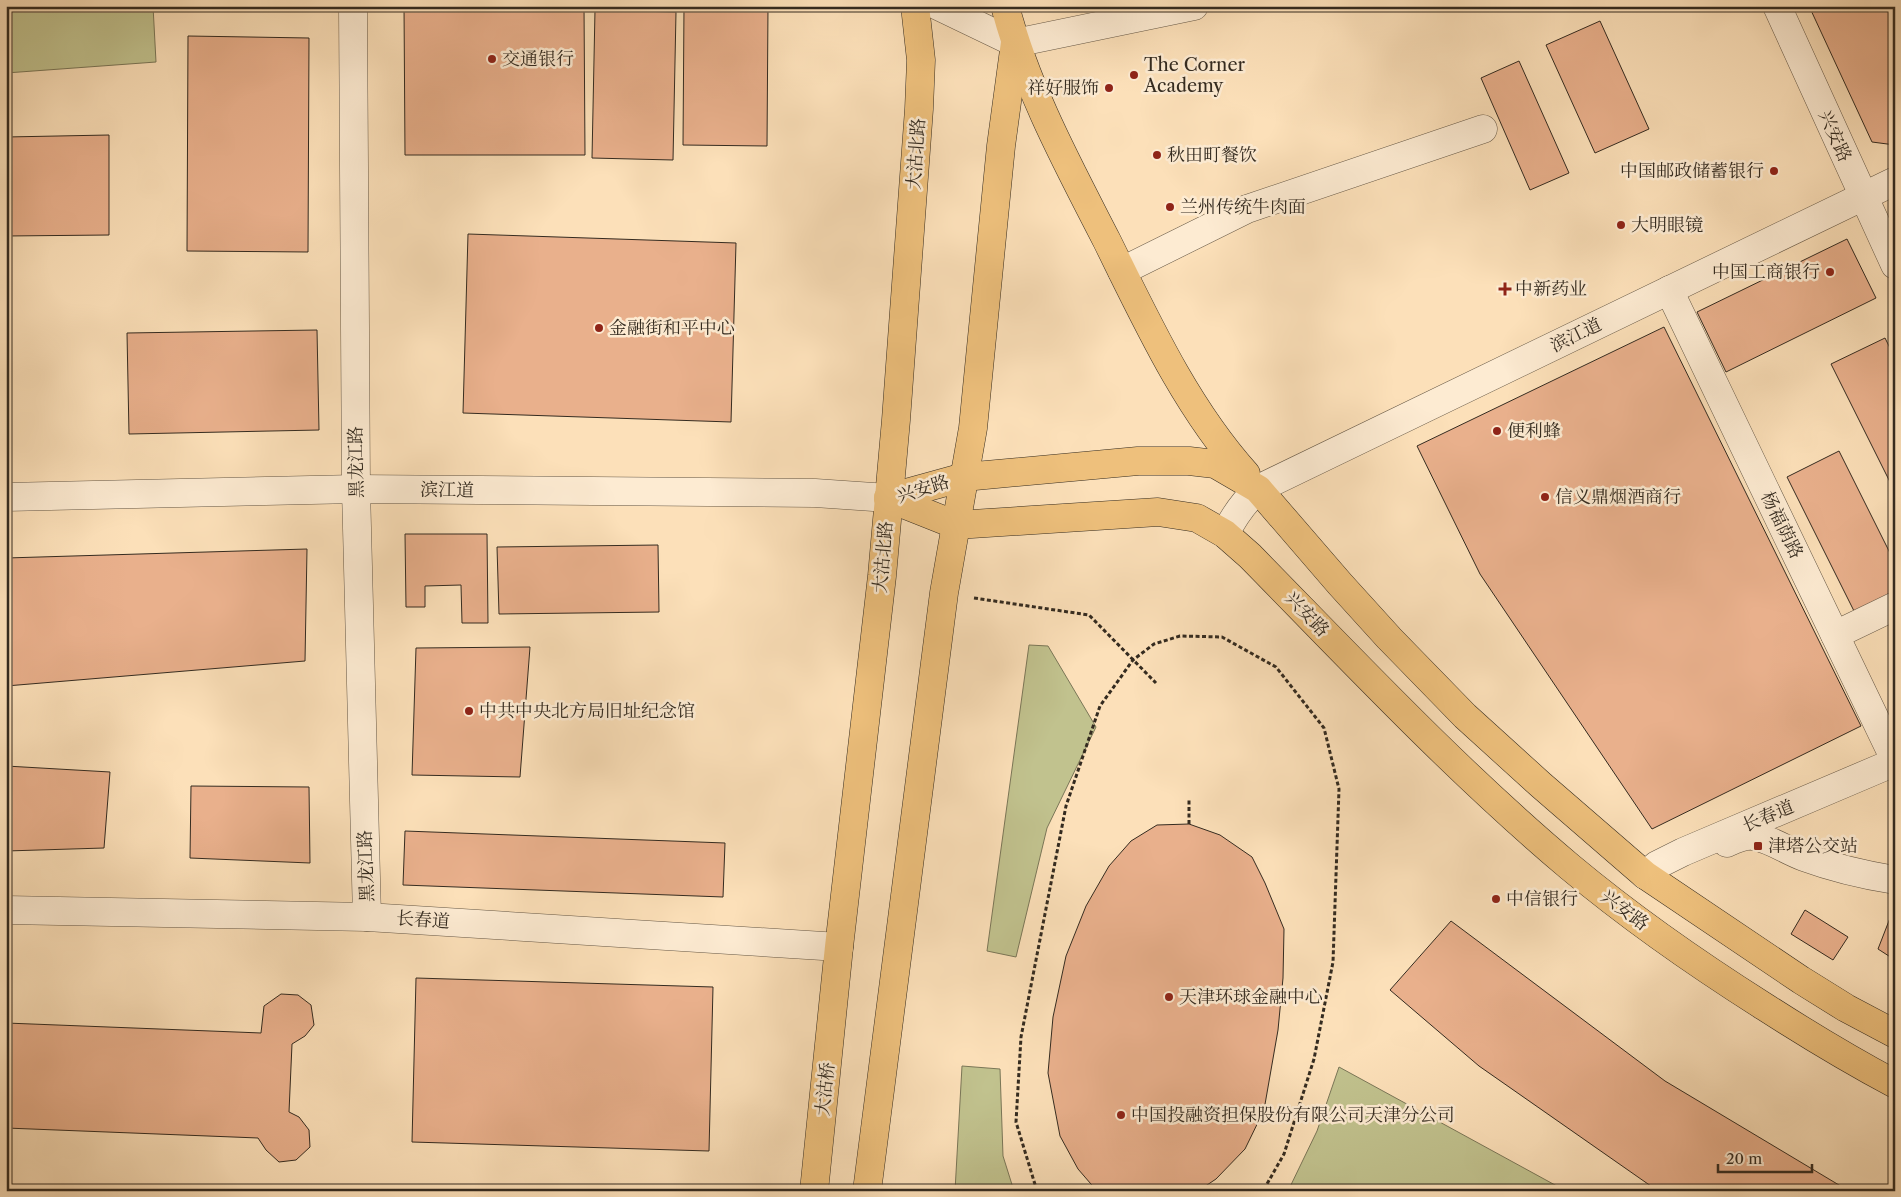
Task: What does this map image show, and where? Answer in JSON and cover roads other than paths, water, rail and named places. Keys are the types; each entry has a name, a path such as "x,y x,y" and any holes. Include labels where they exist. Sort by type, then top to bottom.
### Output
{"main road":[{"name":"大沽北路","path":"835,988 882,576 896,420 919,108 921,60 915,6"},
{"path":"1005,6 1015,43 1043,114 1122,271 1184,389 1221,447 1258,489"},
{"path":"867,1191 944,593 973,428 1001,146 1015,43"},
{"name":"兴安路","path":"888,498 964,477 1138,461 1189,461 1215,464 1258,489 1340,584 1465,716 1541,785 1649,878 1808,984 1846,1008 1895,1034"},
{"name":"兴安路","path":"888,498 956,525 1158,512 1196,518 1225,534 1250,556 1420,729 1570,867 1624,909 1732,986 1823,1044 1895,1084"},
{"path":"1624,909 1649,878"},
{"name":"大沽桥","path":"814,1191 835,988"}],"street":[{"name":"黑龙江路","path":"353,6 356,489 367,917"},
{"path":"938,6 1015,43 1194,6"},
{"name":"兴安路","path":"1776,6 1895,265"},
{"path":"1122,271 1246,209 1483,129"},
{"name":"滨江道","path":"1258,489 1895,181"},
{"name":"杨福荫路","path":"1669,290 1895,761"},
{"name":"滨江道","path":"6,497 356,489 815,493 888,498"},
{"path":"1225,534 1236,514 1248,498 1258,489"},
{"path":"1835,635 1895,606"},
{"name":"长春道","path":"1649,878 1657,864 1676,855 1767,829 1895,761"},
{"path":"1767,829 1802,857 1836,868 1895,880"},
{"name":"长春道","path":"6,910 367,917 839,946"}],"place":[{"name":"交通银行","path":"492,59"},
{"name":"The Corner Academy","path":"1134,75"},
{"name":"祥好服饰","path":"1109,88"},
{"name":"秋田町餐饮","path":"1157,155"},
{"name":"中国邮政储蓄银行","path":"1774,171"},
{"name":"兰州传统牛肉面","path":"1170,207"},
{"name":"大明眼镜","path":"1621,225"},
{"name":"中国工商银行","path":"1830,272"},
{"name":"中新药业","path":"1505,289"},
{"name":"金融街和平中心","path":"599,328"},
{"name":"便利蜂","path":"1497,431"},
{"name":"信义鼎烟酒商行","path":"1545,497"},
{"name":"中共中央北方局旧址纪念馆","path":"469,711"},
{"name":"津塔公交站","path":"1758,846"},
{"name":"中信银行","path":"1496,899"},
{"name":"天津环球金融中心","path":"1169,997"},
{"name":"中国投融资担保股份有限公司天津分公司","path":"1121,1115"}]}
